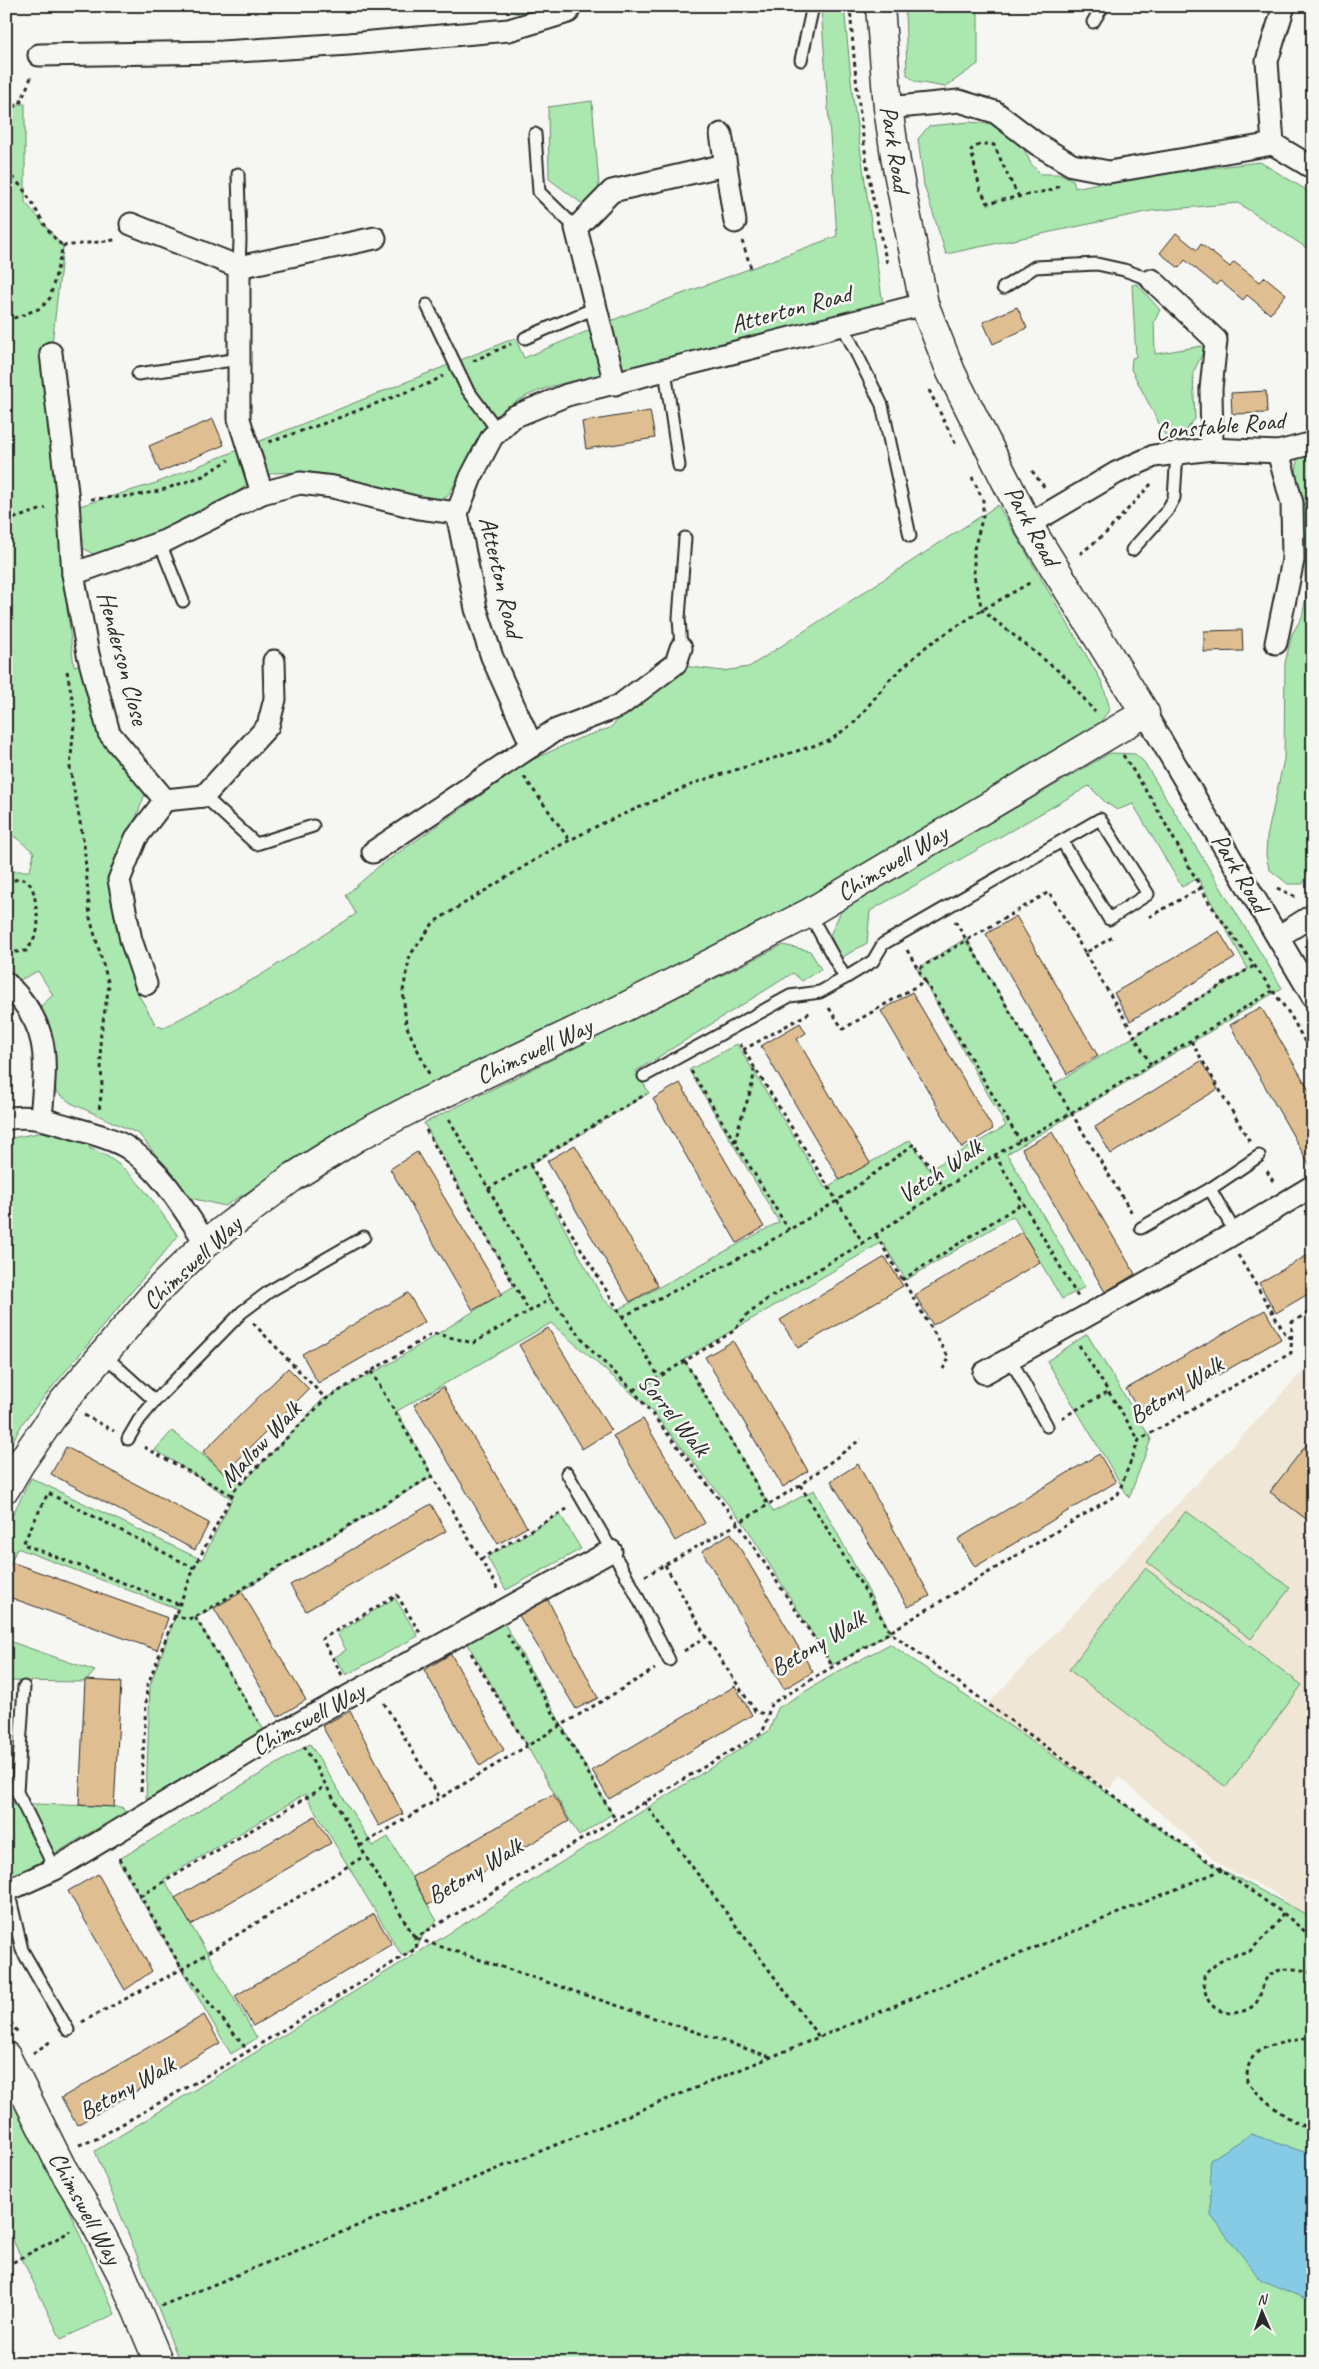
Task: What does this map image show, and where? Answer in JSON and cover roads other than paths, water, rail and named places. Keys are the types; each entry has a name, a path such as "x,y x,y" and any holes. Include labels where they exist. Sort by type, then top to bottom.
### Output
{"street":[{"path":"39,55 222,52 509,30 568,12 570,6"},
{"name":"Park Road","path":"880,6 888,108 896,162 924,304 951,372 1028,525 1144,713 1313,997"},
{"path":"1273,144 1268,61 1284,6"},
{"path":"888,108 959,102 996,112 1037,144 1072,165 1109,172 1273,144 1313,168"},
{"path":"721,134 735,222"},
{"path":"615,384 576,228 612,191 725,165"},
{"path":"131,224 239,267 375,238"},
{"path":"239,267 240,419 262,493"},
{"path":"1152,280 1216,340 1211,389 1212,449"},
{"name":"Atterton Road","path":"532,746 492,657 476,609 457,513 471,477 492,437 513,416 558,398 924,304"},
{"name":"Henderson Close","path":"51,353 68,504 72,574 88,654 110,733 165,800"},
{"name":"Constable Road","path":"1028,525 1116,473 1154,456 1212,449 1278,452 1313,443"},
{"path":"1276,643 1293,560 1292,503 1278,452"},
{"name":"Henderson Close","path":"72,574 160,543 262,493 300,483 333,488 419,508 457,513"},
{"path":"373,852 554,731 618,706 676,663 681,648"},
{"path":"146,984 131,940 119,880 136,838 165,800 204,796 268,726 276,699 274,661"},
{"name":"Chimswell Way","path":"6,1488 20,1464 62,1403 102,1353 156,1293 206,1243 293,1177 357,1138 413,1108 634,1003 809,913 1144,713"},
{"path":"1278,937 1313,916"},
{"path":"6,983 22,997 39,1026 46,1060 40,1118"},
{"path":"6,1119 16,1117 40,1118 95,1134 127,1148 160,1176 206,1243"},
{"path":"984,1373 1011,1360 1066,1326 1232,1235 1313,1186"},
{"name":"Chimswell Way","path":"7,1891 55,1869 292,1726 611,1550"},
{"name":"Chimswell Way","path":"18,2055 55,2154 93,2219 122,2275 159,2363"}],"lane":[{"path":"802,60 813,6"},
{"path":"1093,22 1102,6"},
{"path":"536,134 539,192 576,228"},
{"path":"238,174 239,267"},
{"path":"1003,288 1035,267 1097,264 1124,270 1152,280"},
{"path":"427,305 468,389 498,431"},
{"path":"525,338 595,308"},
{"path":"842,324 882,405 910,536"},
{"path":"138,374 239,360"},
{"path":"665,370 679,466"},
{"path":"1132,550 1167,511 1174,498 1171,454"},
{"path":"681,648 679,618 685,538"},
{"path":"160,543 184,601"},
{"path":"204,796 256,844 313,826"},
{"path":"644,1076 790,996 820,992 845,978 873,961 883,944 1100,819 1148,894 1109,919 1062,841"},
{"path":"809,913 845,978"},
{"path":"1140,1228 1210,1189 1259,1156"},
{"path":"1210,1189 1232,1235"},
{"path":"128,1438 139,1420 155,1401 242,1312 270,1291 364,1237"},
{"path":"102,1353 155,1401"},
{"path":"1011,1360 1047,1426"},
{"path":"567,1473 631,1584 669,1660"},
{"path":"24,1687 17,1792 55,1869"},
{"path":"7,1891 22,1950 68,2030"}],"water":[{"path":"1251,2134 1313,2155 1313,2302 1261,2280 1211,2216 1210,2160"}]}
